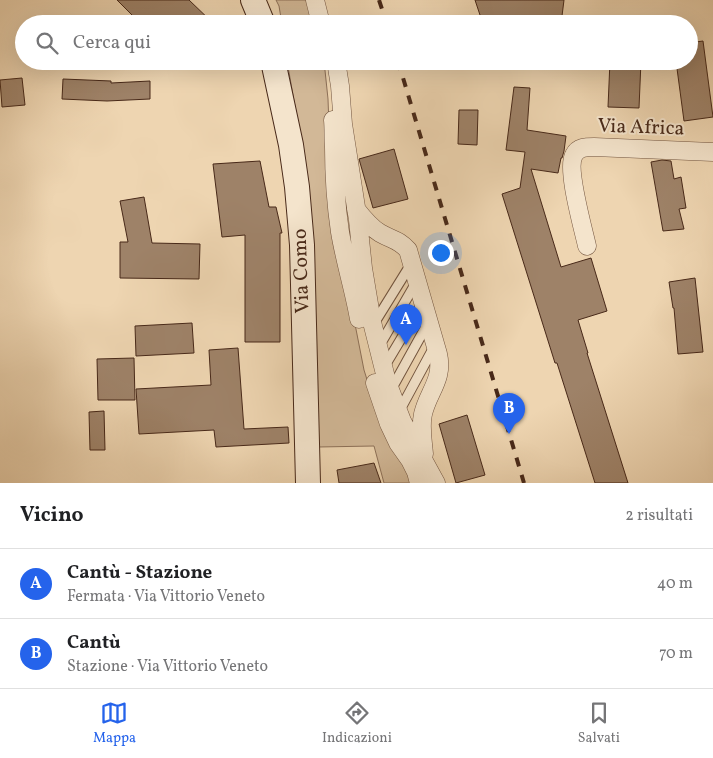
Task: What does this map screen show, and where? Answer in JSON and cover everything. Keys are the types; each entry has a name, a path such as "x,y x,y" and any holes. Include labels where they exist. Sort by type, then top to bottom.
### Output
{"street":[{"path":"252,0 258,15"},
{"path":"266,0 268,15"},
{"path":"315,0 319,15"},
{"path":"322,0 326,15"},
{"name":"Via Como","path":"275,70 291,145 302,245 308,483"},
{"path":"329,70 334,125 338,211 348,272 360,326 389,424 416,472 418,483"},
{"path":"337,70 343,124 372,322 387,382 402,421 436,483"},
{"name":"Via Africa","path":"588,246 572,176 572,160 574,153 579,149 594,146 713,152"},
{"path":"356,209 378,232 401,242 408,250 441,364 438,377 423,414 424,462"}],"lane":[{"path":"381,343 414,272"},
{"path":"414,272 375,322 392,388 424,462"},
{"path":"386,364 423,302"},
{"path":"392,388 429,321"},
{"path":"401,408 435,344"}],"shaded area":[{"path":"276,0 311,0 315,15 280,15"},
{"path":"289,70 325,70 329,126 353,314 364,370 369,386 413,483 384,483 374,446 318,447 296,112"}],"building":[{"path":"117,0 189,0 205,15 132,15"},
{"path":"475,0 564,0 562,15 480,15"},
{"path":"703,41 713,117 684,121 677,70 698,70 698,42"},
{"path":"610,70 641,70 639,108 608,107"},
{"path":"22,78 25,105 2,107 0,80"},
{"path":"63,79 111,81 111,83 150,81 150,99 107,101 62,99"},
{"path":"514,87 530,88 527,130 566,136 558,173 531,169 561,267 591,258 607,311 578,320 628,483 595,483 502,194 520,188 525,152 506,150"},
{"path":"459,110 478,110 477,145 458,144"},
{"path":"394,149 408,199 373,208 359,159"},
{"path":"260,161 269,207 276,207 282,233 280,233 280,342 245,342 245,235 222,237 213,164"},
{"path":"671,161 674,179 681,177 686,208 679,209 684,229 663,231 651,162"},
{"path":"144,197 152,243 200,244 199,279 120,278 120,242 128,242 120,201"},
{"path":"695,278 703,352 678,354 674,308 669,282"},
{"path":"192,323 194,353 136,356 135,326"},
{"path":"238,348 244,429 288,427 289,443 216,447 214,430 139,434 136,389 211,385 209,350"},
{"path":"134,358 135,400 98,400 97,359"},
{"path":"104,411 105,450 90,450 89,412"},
{"path":"467,415 485,475 456,483 439,424"},
{"path":"374,463 381,483 339,483 337,470"}],"railway":[{"path":"379,0 384,15"},
{"path":"401,70 524,483"}],"place":[{"name":"Cantù - Stazione","path":"406,345"},
{"name":"Cantù","path":"509,434"}]}
